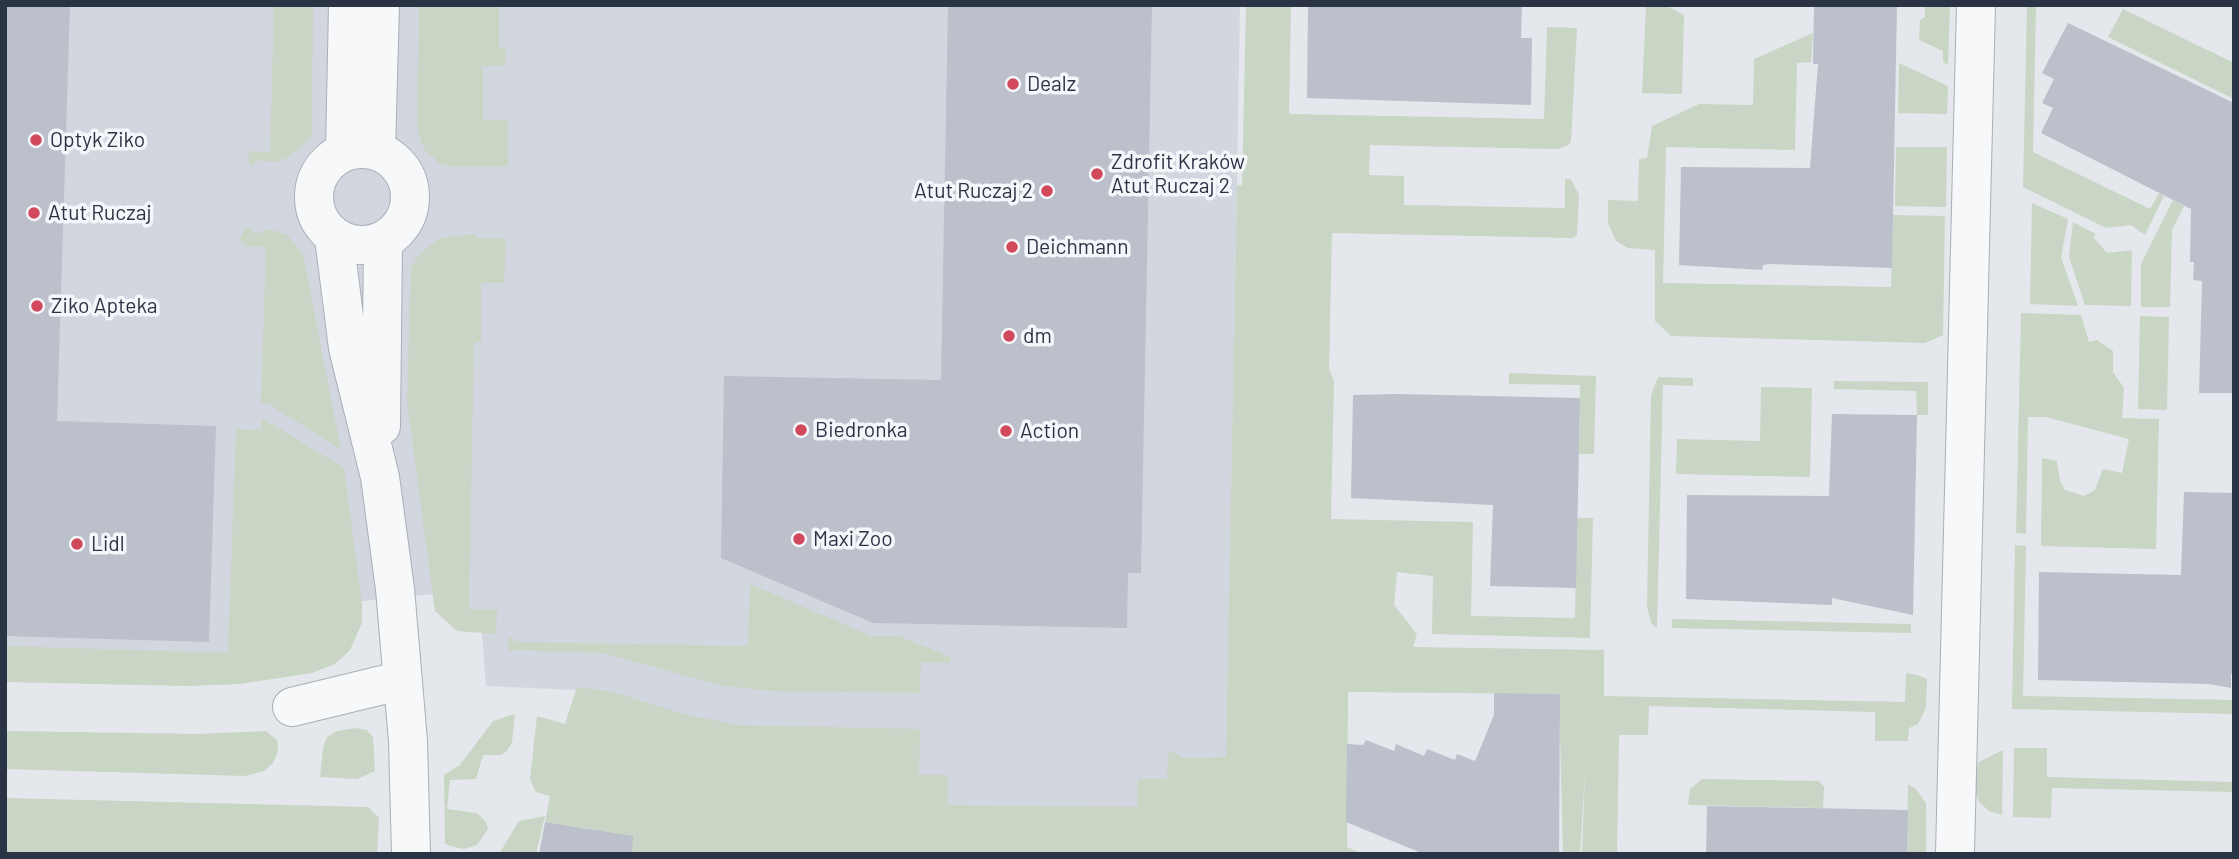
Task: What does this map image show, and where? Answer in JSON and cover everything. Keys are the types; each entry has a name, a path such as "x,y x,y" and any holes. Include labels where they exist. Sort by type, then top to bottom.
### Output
{"street":[{"path":"348,5 361,151"},
{"path":"361,151 380,5"},
{"path":"1955,854 1976,5"},
{"path":"361,151 396,164 409,185 410,201 406,218 396,231 383,241 358,246 334,237 323,226 314,197 322,169 332,159 361,151"},
{"path":"334,237 348,348 380,477 404,680 411,854"},
{"path":"380,477 383,241"},
{"path":"292,707 404,680"}],"shaded area":[{"name":"Atut Ruczaj","path":"5,5 1240,5 1227,757 1206,854 860,854 577,690 486,686 481,621 445,593 341,603 224,665 5,658"}],"green space":[{"path":"274,5 313,5 312,136 288,158 275,162 259,160 251,166 248,158 250,151 270,152"},
{"path":"419,5 499,5 499,48 506,49 505,66 483,66 483,120 508,120 508,166 452,167 439,163 424,149 417,128"},
{"path":"1246,5 1291,5 1289,114 1544,119 1547,27 1577,28 1571,142 1567,146 1557,149 1370,145 1369,175 1404,176 1404,205 1565,208 1565,179 1571,179 1579,195 1577,235 1573,238 1332,233 1329,369 1334,381 1331,519 1473,522 1471,616 1575,618 1577,518 1593,518 1590,638 1432,634 1433,576 1397,572 1394,605 1417,634 1413,647 1604,650 1604,696 1905,702 1906,673 1917,675 1927,679 1926,708 1918,724 1909,728 1908,741 1875,741 1875,712 1649,706 1648,735 1619,735 1617,854 1582,854 1585,773 1580,854 1563,854 1559,694 1348,692 1347,847 1363,854 593,854 597,830 545,822 550,796 536,792 530,779 537,716 565,724 577,687 614,692 683,714 738,725 920,729 919,775 948,775 948,805 1137,807 1138,779 1167,779 1168,750 1184,758 1226,757 1237,186 1242,185"},
{"path":"1646,5 1665,5 1684,15 1682,94 1642,93"},
{"path":"1950,5 1948,65 1943,62 1943,51 1919,40 1920,20 1925,17 1925,7"},
{"path":"2027,5 2036,5 2033,152 2150,209 2159,193 2164,196 2145,235 2131,225 2106,228 2023,187"},
{"path":"2123,9 2234,63 2234,99 2108,37"},
{"path":"1813,33 1811,62 1797,63 1795,150 1666,147 1663,283 1891,287 1893,215 1945,216 1943,335 1925,343 1671,336 1655,321 1655,250 1628,248 1616,241 1608,223 1608,200 1638,201 1639,159 1647,158 1652,126 1699,104 1753,105 1754,59"},
{"path":"1899,63 1948,86 1947,114 1898,113"},
{"path":"1896,147 1947,147 1946,207 1895,206"},
{"path":"2173,200 2184,206 2172,230 2170,307 2141,307 2141,264"},
{"path":"2032,203 2068,219 2061,257 2078,306 2030,304"},
{"path":"2073,222 2096,234 2093,237 2107,253 2132,250 2131,306 2085,305 2069,257"},
{"path":"246,226 256,234 270,229 287,235 303,255 341,450 269,404 261,402 266,247 245,246 240,239"},
{"path":"473,234 477,238 506,238 504,283 481,283 481,341 474,343 469,609 497,610 496,634 457,631 435,611 407,401 411,268 420,253 441,238"},
{"path":"2021,313 2081,315 2089,342 2097,340 2113,351 2113,372 2124,388 2122,418 2159,419 2156,549 2041,546 2042,458 2057,461 2060,481 2065,490 2084,496 2095,490 2103,469 2122,473 2129,439 2046,417 2028,417 2026,534 2016,533"},
{"path":"2140,316 2169,317 2167,410 2138,409"},
{"path":"1509,373 1596,376 1594,454 1579,454 1580,385 1509,384"},
{"path":"1658,377 1693,378 1693,386 1663,385 1657,628 1651,623 1647,606 1651,395"},
{"path":"1834,381 1928,382 1928,415 1917,415 1916,391 1834,389"},
{"path":"1761,387 1812,388 1810,477 1676,474 1677,439 1760,441"},
{"path":"262,418 344,468 362,605 362,623 350,650 335,664 312,673 240,684 187,686 5,682 5,646 228,653 236,429 261,430"},
{"path":"2015,545 2026,546 2023,696 2234,700 2234,714 2012,709"},
{"path":"750,584 871,636 899,636 950,657 950,663 921,662 920,693 773,691 723,686 603,653 508,650 508,637 519,642 748,646"},
{"path":"1672,619 1911,624 1911,633 1672,628"},
{"path":"515,714 512,742 507,751 501,755 483,755 476,779 450,780 447,809 477,813 486,822 488,829 477,845 464,849 450,846 445,843 444,775 460,765 493,721"},
{"path":"357,728 367,730 373,737 375,771 357,779 320,777 327,737 337,731"},
{"path":"5,731 199,734 266,731 277,740 278,752 273,763 264,771 245,776 5,769"},
{"path":"2014,748 2047,748 2047,777 2234,782 2234,792 2052,788 2051,818 2013,817"},
{"path":"2003,750 2002,815 1989,811 1979,802 1972,783 1979,762"},
{"path":"1702,779 1819,781 1824,787 1823,808 1688,805 1690,789"},
{"path":"1908,784 1916,789 1926,803 1926,854 1907,854"},
{"path":"5,798 368,807 379,818 377,854 5,854"},
{"path":"545,816 536,854 499,854 519,821"}],"building":[{"name":"Atut Ruczaj","path":"5,5 70,5 57,421 216,426 209,642 5,636"},
{"name":"Atut Ruczaj 2","path":"948,5 1152,5 1141,573 1128,573 1127,628 873,623 721,558 724,376 941,380"},
{"path":"1308,5 1522,5 1521,38 1532,38 1531,105 1307,98"},
{"path":"1814,5 1897,5 1892,268 1769,264 1763,265 1762,270 1679,265 1681,167 1810,168 1818,64 1813,64"},
{"path":"2068,23 2234,103 2234,393 2199,393 2202,281 2193,280 2194,262 2190,262 2191,209 2041,133 2053,108 2042,103 2054,79 2042,73"},
{"path":"1353,395 1580,398 1576,588 1490,586 1493,505 1351,498"},
{"path":"1832,414 1917,415 1913,615 1832,598 1832,605 1686,599 1687,495 1829,496"},
{"path":"2184,492 2234,493 2234,674 2231,674 2231,688 2209,684 2038,680 2039,572 2181,575"},
{"path":"1494,693 1560,694 1559,854 1424,854 1346,822 1347,744 1363,745 1366,740 1394,751 1396,744 1424,756 1427,749 1455,760 1457,754 1475,761 1494,715"},
{"path":"1707,806 1908,810 1907,854 1706,854"},
{"path":"545,822 633,836 632,854 539,854"}],"place":[{"name":"Dealz","path":"1013,84"},
{"name":"Optyk Ziko","path":"36,140"},
{"name":"Zdrofit Kraków Atut Ruczaj 2","path":"1097,174"},
{"name":"Atut Ruczaj 2","path":"1047,191"},
{"name":"Atut Ruczaj","path":"34,213"},
{"name":"Deichmann","path":"1012,247"},
{"name":"Ziko Apteka","path":"37,306"},
{"name":"dm","path":"1009,336"},
{"name":"Biedronka","path":"801,430"},
{"name":"Action","path":"1006,431"},
{"name":"Maxi Zoo","path":"799,539"},
{"name":"Lidl","path":"77,544"}]}
